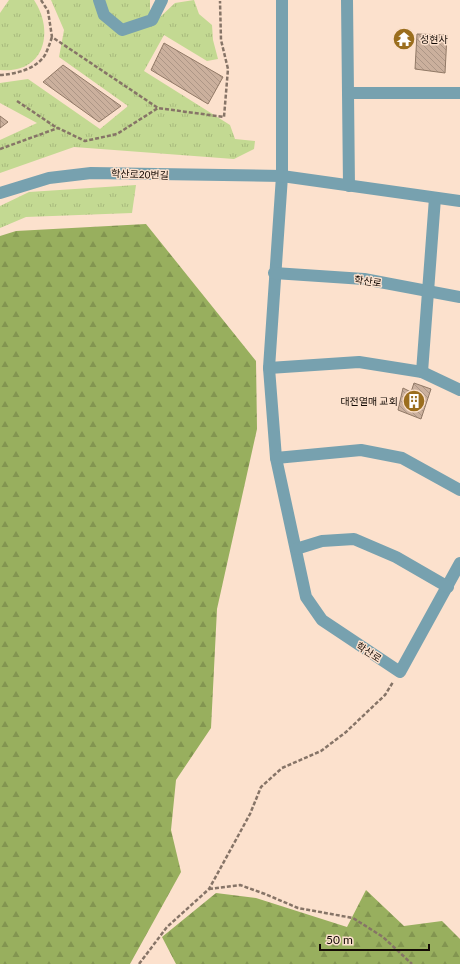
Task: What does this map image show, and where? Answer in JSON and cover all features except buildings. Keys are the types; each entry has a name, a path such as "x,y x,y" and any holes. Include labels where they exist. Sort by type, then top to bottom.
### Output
{"street":[{"path":"99,0 104,15 122,30 152,20 162,0"},
{"name":"학산로","path":"282,0 282,176 274,273 269,368 276,458 306,597 322,620 400,672"},
{"path":"347,0 349,186"},
{"path":"348,93 460,93"},
{"name":"학산로20번길","path":"0,193 49,178 91,173 282,176"},
{"path":"282,176 460,201"},
{"path":"422,372 435,198"},
{"name":"학산로","path":"274,273 364,279 460,297"},
{"path":"269,368 359,362 422,372 460,390"},
{"path":"276,458 361,450 402,458 460,490"},
{"path":"296,550 322,541 354,539 396,557 448,587"},
{"path":"400,672 460,563"}],"path":[{"path":"0,74 20,72 32,66 44,56 52,37 48,10 41,0"},
{"path":"52,37 158,108 224,117 228,69 220,40 220,1"},
{"path":"17,101 58,128 85,141 117,134 158,108"},
{"path":"0,149 58,128"},
{"path":"139,964 167,927 209,889 250,814 261,787 282,768 321,751 346,732 385,695 400,672"},
{"path":"209,889 240,885 298,908 353,918 382,937 412,964"}],"green space":[{"path":"9,0 34,0 44,25 44,37 36,58 27,65 15,69 0,70 0,13"},
{"path":"51,0 150,0 150,10 160,17 175,3 194,0 199,14 212,25 213,40 218,59 207,61 164,35 144,71 230,125 235,139 255,141 254,149 234,159 74,147 0,173 0,140 37,123 0,103 0,83 28,79 100,129 128,106 59,57 64,30"},
{"path":"136,185 132,213 26,217 0,228 0,206 29,192"},
{"path":"146,224 256,361 257,429 217,609 211,728 176,780 171,830 181,872 130,964 0,964 0,236 16,231"},
{"path":"366,890 404,926 442,921 460,939 460,964 176,964 162,937 216,893 256,898 347,927"}],"place":[{"name":"성현사","path":"404,39"},
{"name":"대전열매 교회","path":"414,401"}]}
